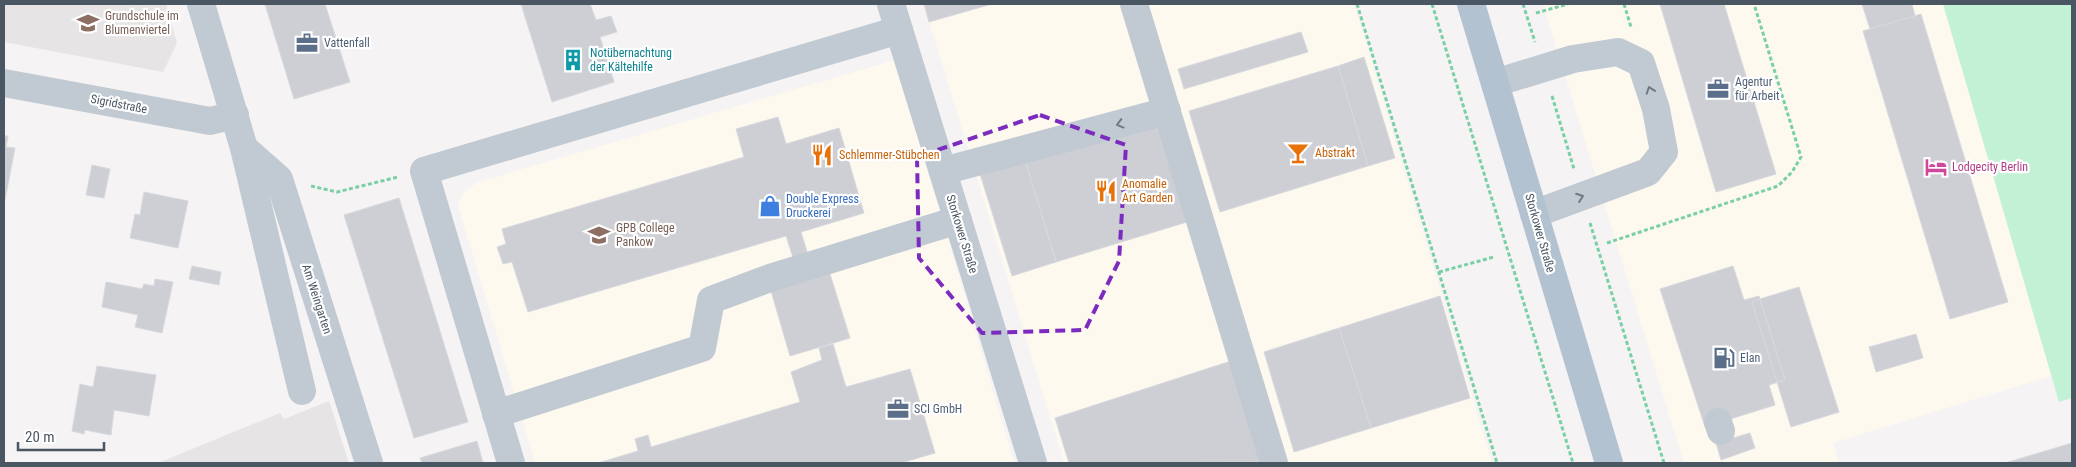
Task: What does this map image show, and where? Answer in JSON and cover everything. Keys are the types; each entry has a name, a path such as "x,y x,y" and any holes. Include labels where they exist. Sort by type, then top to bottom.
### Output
{"main road":[{"name":"Storkower Straße","path":"1471,4 1609,463"}],"street":[{"path":"201,4 244,148 302,391"},
{"name":"Storkower Straße","path":"891,4 1033,463"},
{"path":"1134,4 1274,463"},
{"path":"511,463 424,171 899,30"},
{"path":"1496,83 1573,60 1618,52 1641,63 1656,109 1664,152 1648,172 1534,214"},
{"name":"Sigridstraße","path":"4,82 210,121 235,115"},
{"path":"943,171 1167,111"},
{"path":"244,148 279,179"},
{"name":"Am Weingarten","path":"279,179 369,463"},
{"path":"496,414 702,348 711,300 770,278 958,220"}],"path":[{"path":"1357,4 1498,463"},
{"path":"1432,4 1573,463"},
{"path":"1523,4 1536,45"},
{"path":"1536,13 1568,4"},
{"path":"1607,243 1778,186 1792,172 1801,157 1754,4"},
{"path":"1551,92 1576,174"},
{"path":"279,179 337,192 424,171"},
{"path":"1588,214 1664,463"},
{"path":"1439,272 1494,257"}],"highlighted area":[{"path":"1040,115 1126,145 1119,261 1085,330 982,333 919,258 917,157"}],"shaded area":[{"name":"Grundschule im Blumenviertel","path":"4,4 166,4 177,43 163,72 4,42"},
{"path":"924,4 1354,4 1492,463 1064,463"},
{"path":"1543,4 2072,4 2058,374 1833,443 1839,463 1684,463"},
{"path":"895,60 1014,462 535,463 458,205 464,192 478,182"},
{"path":"329,401 349,463 158,463 280,413 284,419"}],"green space":[{"path":"1943,4 2072,4 2072,398 2059,402"}],"building":[{"name":"Vattenfall","path":"265,4 325,4 350,82 294,99"},
{"name":"Notübernachtung der Kältehilfe","path":"521,4 590,4 596,20 611,16 617,32 600,37 614,82 552,102"},
{"path":"924,4 992,4 929,22"},
{"name":"Agentur für Arbeit","path":"1660,4 1724,4 1776,174 1716,192"},
{"path":"1862,4 1912,4 1915,16 1870,29"},
{"name":"Lodgecity Berlin","path":"1921,14 2008,302 1950,319 1863,31"},
{"path":"1301,32 1308,52 1184,89 1178,69"},
{"path":"1364,57 1395,158 1368,166 1338,66"},
{"path":"1338,66 1368,166 1220,212 1189,111"},
{"path":"778,117 786,144 839,128 864,213 801,232 815,278 801,282 786,236 528,312 512,262 503,264 497,247 506,244 502,229 744,157 736,129"},
{"name":"Anomalie Art Garden","path":"1155,120 1187,222 1056,262 1025,160"},
{"path":"4,136 8,136 6,147 15,148 5,200"},
{"path":"1025,160 1056,262 1012,276 980,174"},
{"path":"92,165 110,169 104,198 86,195"},
{"path":"144,192 188,201 178,248 130,238 135,214 140,215"},
{"path":"399,198 468,422 414,438 344,215"},
{"path":"192,266 221,272 219,285 189,279"},
{"path":"1733,266 1744,300 1759,296 1785,380 1769,385 1775,405 1705,427 1660,289"},
{"path":"830,274 850,338 790,356 771,291"},
{"path":"155,279 173,282 162,333 135,327 138,315 102,307 106,282 142,289 144,284 154,286"},
{"path":"1799,287 1839,412 1791,427 1777,382 1785,380 1760,299"},
{"path":"1440,296 1470,398 1371,428 1339,328"},
{"path":"1760,299 1785,380 1777,382 1752,302"},
{"path":"1339,328 1371,428 1294,452 1264,352"},
{"path":"1916,334 1923,358 1876,372 1869,347"},
{"path":"833,344 846,387 910,369 935,453 901,463 598,463 638,451 635,439 648,435 651,447 800,402 791,372 822,360 819,348"},
{"path":"1231,361 1262,462 1069,463 1055,418"},
{"path":"97,366 156,375 149,416 114,410 111,435 85,430 84,434 72,431 80,384 93,387"},
{"path":"1750,433 1755,448 1721,460 1716,443"},
{"path":"477,441 483,463 422,463 420,458"},
{"path":"2072,443 2072,463 2005,463"}],"place":[{"name":"Grundschule im Blumenviertel","path":"88,23"},
{"name":"Vattenfall","path":"307,43"},
{"name":"Notübernachtung der Kältehilfe","path":"573,60"},
{"name":"Agentur für Arbeit","path":"1718,89"},
{"name":"Abstrakt","path":"1298,153"},
{"name":"Schlemmer-Stübchen","path":"822,155"},
{"name":"Lodgecity Berlin","path":"1936,167"},
{"name":"Anomalie Art Garden","path":"1106,191"},
{"name":"Double Express Druckerei","path":"770,206"},
{"name":"GPB College Pankow","path":"599,235"},
{"name":"Elan","path":"1724,358"},
{"name":"SCI GmbH","path":"898,409"}]}
